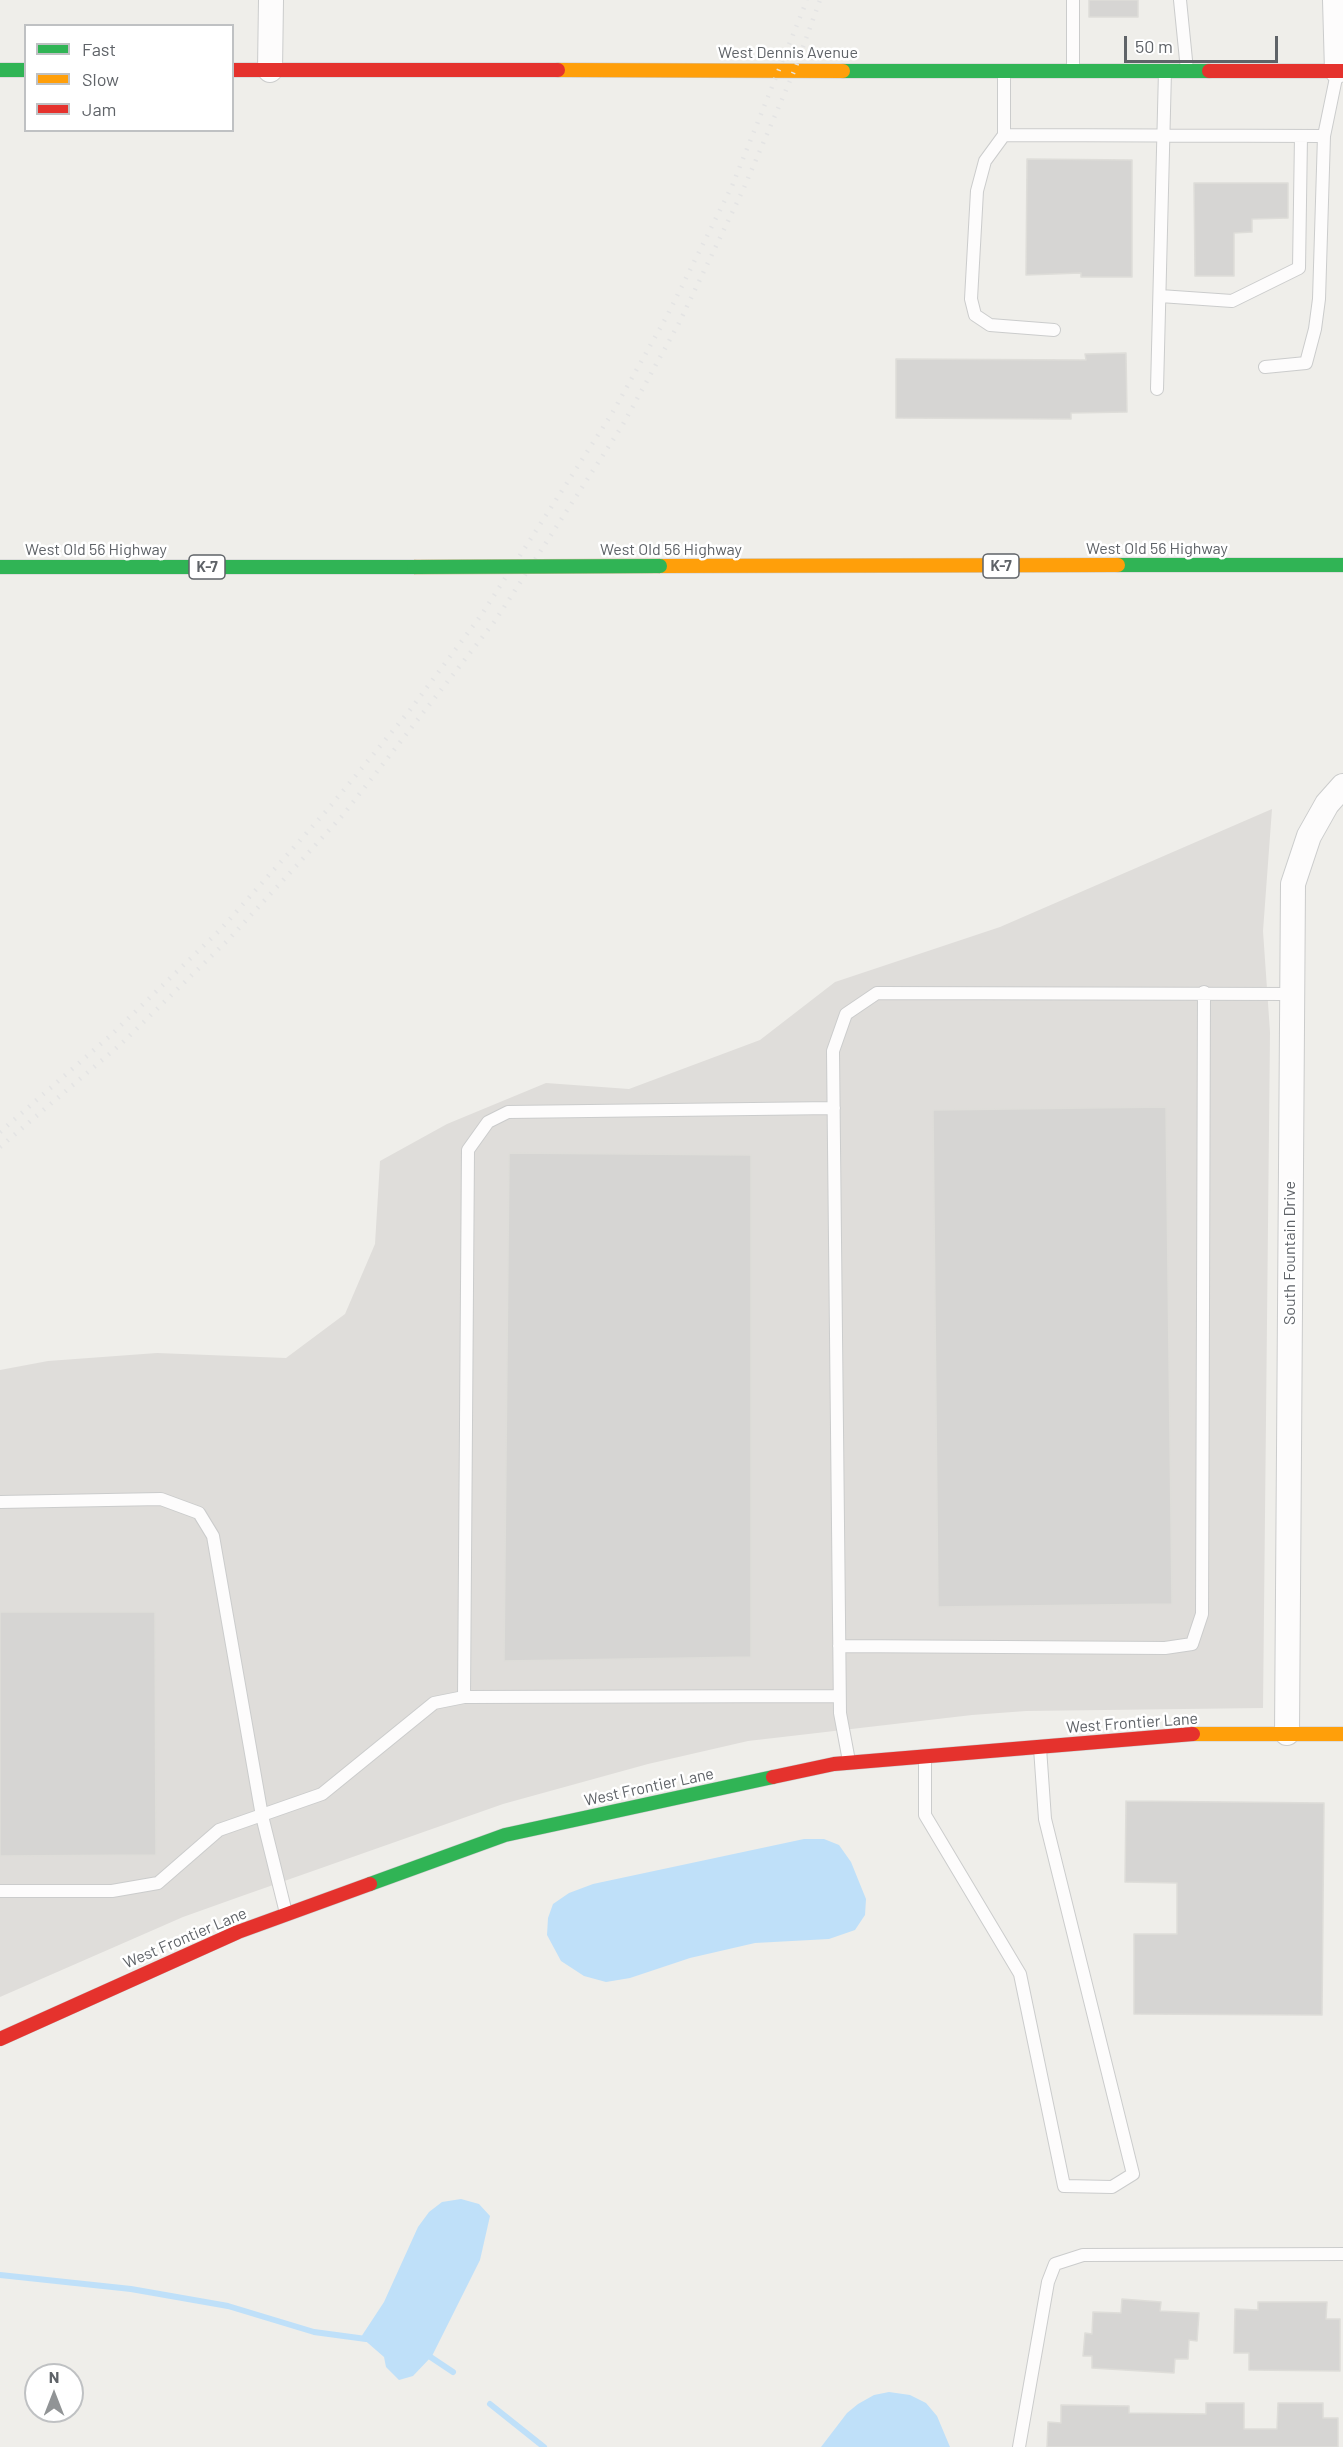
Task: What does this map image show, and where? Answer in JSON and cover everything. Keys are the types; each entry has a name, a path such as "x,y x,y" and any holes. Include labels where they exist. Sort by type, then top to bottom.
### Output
{"main road":[{"path":"0,70 24,70"},
{"name":"West Dennis Avenue","path":"234,70 1340,70"},
{"name":"West Old 56 Highway","path":"0,567 1343,565"},
{"name":"West Frontier Lane","path":"0,2039 238,1932 504,1835 849,1762 1185,1734 1343,1734"}],"street":[{"path":"270,70 271,0"},
{"path":"1335,0 1340,70"},
{"name":"South Fountain Drive","path":"1287,1733 1293,885 1309,836 1327,804 1343,786"}],"lane":[{"path":"1073,0 1073,70"},
{"path":"1180,0 1187,70"},
{"path":"1004,70 1004,135 985,161 976,191 971,299 975,315 990,325 1054,330"},
{"path":"1157,389 1165,70"},
{"path":"1265,368 1306,363 1319,299 1324,136 1340,70"},
{"path":"1004,135 1324,136"},
{"path":"1160,296 1232,301 1299,268 1301,136"},
{"path":"849,1762 839,1696 833,1051 846,1014 877,993 1291,993"},
{"path":"839,1646 1166,1648 1192,1644 1203,1614 1204,993"},
{"path":"464,1697 468,1150 488,1122 508,1112 834,1108"},
{"path":"0,1502 161,1499 199,1513 213,1536 262,1816 287,1914"},
{"path":"0,1891 112,1891 158,1883 219,1830 322,1794 434,1703 464,1697 839,1696"},
{"path":"925,1756 925,1815 1020,1974 1064,2186 1112,2187 1132,2174 1045,1819 1040,1746"},
{"path":"1019,2447 1048,2282 1055,2264 1083,2254 1343,2253"}],"shaded area":[{"path":"1272,809 1263,931 1270,1032 1263,1708 1026,1711 972,1715 748,1741 648,1764 503,1804 183,1917 0,1997 0,1370 48,1361 157,1353 286,1358 345,1314 375,1244 380,1161 447,1124 546,1083 629,1089 760,1040 835,982 1000,927"}],"water":[{"path":"804,1839 824,1839 839,1845 851,1862 866,1899 865,1915 855,1930 829,1939 755,1943 690,1958 630,1978 606,1982 584,1976 561,1961 547,1935 548,1918 553,1904 569,1893 593,1884"},
{"path":"461,2199 479,2204 490,2216 480,2260 432,2356 413,2376 399,2380 386,2367 384,2357 361,2337 384,2302 418,2227 429,2212 442,2202"},
{"path":"889,2392 910,2395 926,2403 937,2416 950,2447 821,2447 847,2413 858,2404 874,2395"}],"building":[{"path":"1089,0 1138,0 1138,17 1089,17"},
{"path":"1027,159 1132,160 1132,277 1081,277 1081,273 1026,275"},
{"path":"1194,183 1288,183 1288,218 1252,219 1252,232 1234,233 1234,276 1195,276"},
{"path":"1126,353 1127,412 1071,413 1071,419 896,418 896,359 1086,360 1085,354"},
{"path":"1166,1107 1172,1604 938,1607 933,1110"},
{"path":"509,1153 751,1155 751,1657 504,1661"},
{"path":"0,1612 155,1612 156,1855 0,1856"},
{"path":"1126,1801 1324,1803 1322,2015 1134,2014 1134,1934 1177,1934 1177,1883 1125,1882"},
{"path":"1122,2299 1161,2302 1160,2311 1199,2313 1197,2341 1189,2340 1188,2359 1175,2359 1174,2373 1092,2368 1092,2356 1083,2356 1085,2333 1092,2334 1093,2312 1121,2313"},
{"path":"1258,2302 1327,2302 1326,2319 1340,2319 1340,2371 1249,2370 1249,2353 1234,2353 1235,2309 1258,2310"},
{"path":"1206,2403 1244,2403 1244,2429 1277,2429 1278,2403 1323,2403 1323,2418 1338,2418 1338,2447 1047,2447 1048,2422 1061,2423 1061,2405 1129,2406 1129,2413 1206,2414"}],"waterway":[{"path":"0,2275 131,2289 228,2306 314,2332 366,2339"},
{"path":"426,2354 453,2372"},
{"path":"490,2404 544,2447"}],"railway":[{"path":"0,1132 110,1036 220,930 328,809 410,710 482,614 611,415 667,316 732,186 807,0"},
{"path":"0,1147 121,1044 229,939 343,815 495,621 622,426 679,323 743,190 795,69 820,0"}],"traffic: fast":[{"path":"0,70 24,70"},
{"path":"843,71 1209,71"},
{"path":"1118,565 1343,565"},
{"path":"414,567 660,566"},
{"path":"0,567 414,567"},
{"path":"370,1884 505,1835 773,1777"}],"traffic: slow":[{"path":"558,70 843,71"},
{"path":"660,566 1118,565"},
{"path":"1193,1734 1343,1734"}],"traffic: jam":[{"path":"234,70 558,70"},
{"path":"1209,71 1343,71"},
{"path":"773,1777 834,1764 1193,1734"},
{"path":"0,2039 238,1932 370,1884"}]}
